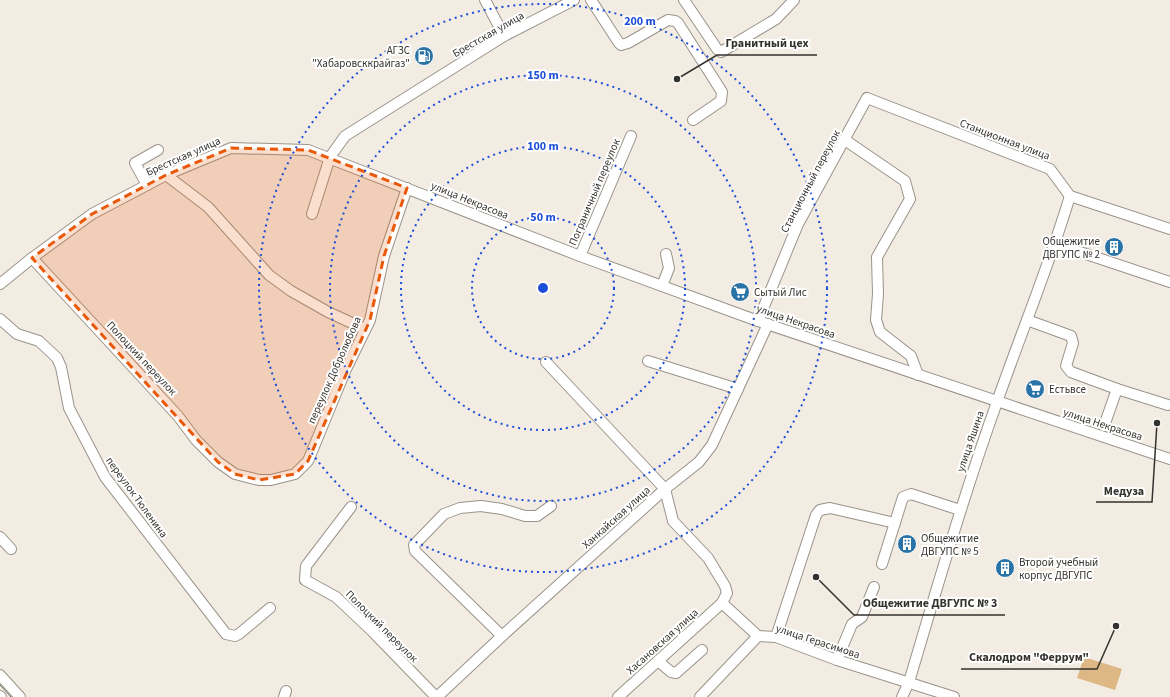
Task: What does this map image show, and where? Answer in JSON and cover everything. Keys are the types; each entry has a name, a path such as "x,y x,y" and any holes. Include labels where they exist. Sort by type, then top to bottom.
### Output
{"street":[{"path":"484,0 504,36"},
{"name":"Брестская улица","path":"0,284 32,258 92,214 166,175 230,148 308,150 330,157 345,136 504,36 574,0"},
{"path":"592,0 618,43 621,45 628,43 668,20 678,23 722,92 721,101 693,120"},
{"path":"684,0 717,49 721,52 776,19 794,0"},
{"name":"Станционный переулок","path":"763,323 798,224 867,98"},
{"name":"Станционная улица","path":"867,98 1050,169 1070,196"},
{"name":"Пограничный переулок","path":"580,256 631,136"},
{"path":"845,140 905,181 910,199 877,257 878,294 876,320 880,332 912,356 918,375"},
{"path":"147,185 135,163 158,150"},
{"path":"312,214 330,157"},
{"name":"улица Некрасова","path":"330,157 580,256 763,323 1170,459"},
{"path":"166,175 208,207 269,275 291,291 328,312 365,329"},
{"name":"переулок Добролюбова","path":"235,474 259,480 271,480 295,474 308,461 346,369 370,320 384,256 407,188"},
{"path":"1070,196 1170,229"},
{"name":"улица Яшина","path":"902,697 909,682 960,510 997,402 1056,244 1070,196"},
{"path":"1056,244 1170,282"},
{"path":"662,286 669,268 666,254"},
{"name":"Полоцкий переулок","path":"32,258 178,416 196,440 218,462 235,474"},
{"name":"переулок Тюленина","path":"0,319 17,334 39,341 57,358 61,367 68,408 105,477 226,634 235,636 239,634 270,608"},
{"path":"1027,320 1071,336 1073,343 1066,366 1071,372 1117,389 1168,405"},
{"name":"Ханкайская улица","path":"437,697 502,636 665,489 699,462 706,454 712,446 738,389 763,323"},
{"path":"648,361 738,389"},
{"path":"546,362 665,489 673,521 708,558 725,586 727,593 722,603"},
{"path":"1104,426 1117,389"},
{"path":"882,564 903,497 910,494 960,510"},
{"name":"Полоцкий переулок","path":"351,506 306,566 305,580 336,597 437,697"},
{"path":"502,636 415,551 414,545 444,514 460,508 481,506 502,509 525,516 537,516 551,506"},
{"path":"776,637 816,515 820,510 830,508 895,523"},
{"path":"0,536 11,549"},
{"path":"837,660 852,624 862,617 874,587"},
{"name":"улица Герасимова","path":"722,603 758,636 776,637 837,660 954,697"},
{"name":"Хасановская улица","path":"618,697 722,603"},
{"path":"700,697 758,636"},
{"path":"658,661 671,672 676,673 702,650"},
{"path":"0,676 20,697"}],"highlighted area":[{"path":"231,148 308,150 407,188 384,256 370,320 308,461 295,474 259,480 235,474 218,462 32,258 92,214 166,175"}],"shaded area":[{"path":"1084,657 1122,669 1115,690 1077,678"}],"tram line":[{"path":"0,685 11,697"}],"place":[{"name":"АГЗС \"Хабаровсккрайгаз\"","path":"424,56"},
{"name":"Гранитный цех","path":"677,79"},
{"name":"Общежитие ДВГУПС № 2","path":"1114,247"},
{"name":"Сытый Лис","path":"740,292"},
{"name":"Естьвсе","path":"1035,389"},
{"name":"Медуза","path":"1157,423"},
{"name":"Общежитие ДВГУПС № 5","path":"907,544"},
{"name":"Второй учебный корпус ДВГУПС","path":"1005,568"},
{"name":"Общежитие ДВГУПС № 3","path":"816,577"},
{"name":"Скалодром \"Феррум\"","path":"1116,626"}]}
